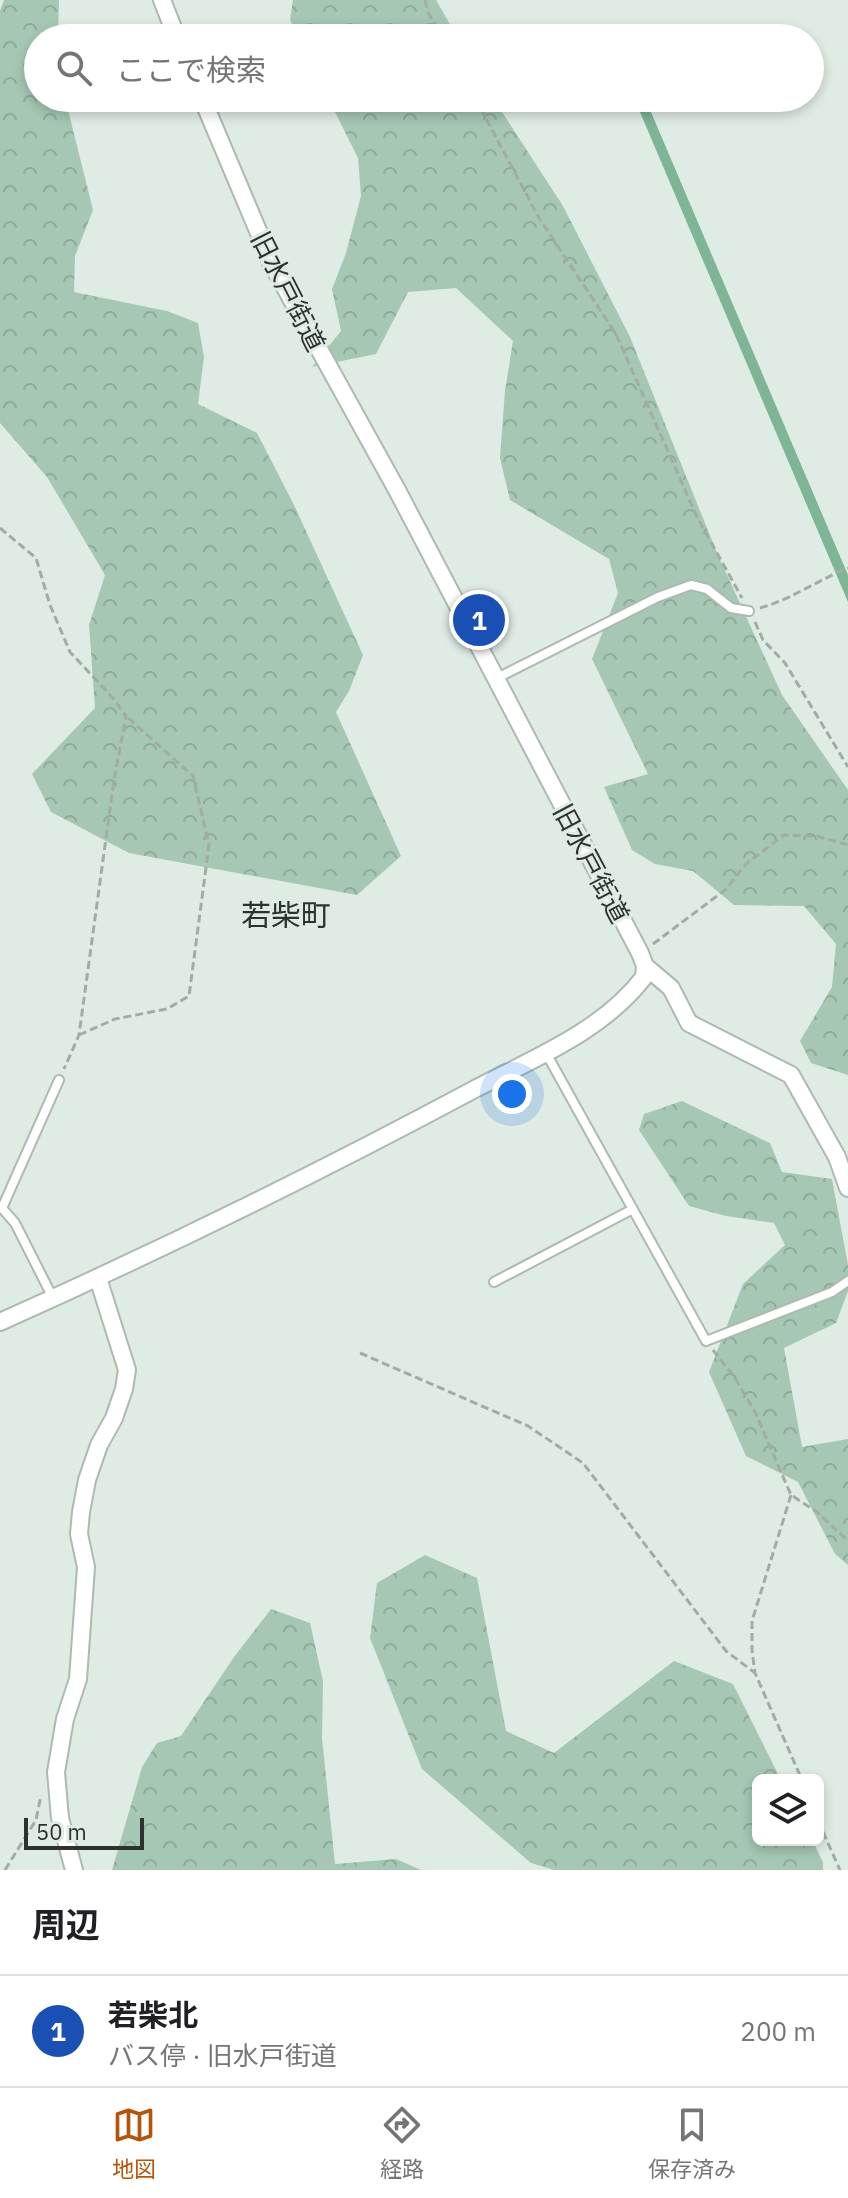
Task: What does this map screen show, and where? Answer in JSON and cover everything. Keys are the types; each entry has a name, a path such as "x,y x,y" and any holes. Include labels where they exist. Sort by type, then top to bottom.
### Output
{"street":[{"path":"162,0 171,24"},
{"name":"旧水戸街道","path":"208,112 272,264 397,490 642,960 671,988 689,1023 791,1075 837,1157 848,1188"},
{"path":"0,1322 373,1145 546,1053 599,1020 639,984 644,977 642,960"},
{"path":"74,1870 60,1818 56,1772 65,1719 78,1679 86,1567 79,1534 81,1512 87,1480 99,1445 119,1404 127,1370 98,1278"}],"lane":[{"path":"495,679 658,597 691,585 707,589 731,608 749,611"},
{"path":"546,1053 706,1341 832,1292 848,1281"},
{"path":"53,1298 15,1223 1,1207 59,1080"},
{"path":"494,1282 633,1209"}],"path":[{"path":"425,0 434,24"},
{"path":"482,112 539,218 616,334 697,517 763,640 785,663 848,767"},
{"path":"0,528 36,558 50,605 70,652 126,716 193,776 209,845 189,996 167,1009 115,1019 79,1035"},
{"path":"749,611 785,601 848,568"},
{"path":"59,1080 79,1035 114,780 126,716"},
{"path":"642,960 725,890 746,864 784,835 816,836 848,845"},
{"path":"706,1341 735,1378 755,1412 791,1495 817,1512 848,1541"},
{"path":"360,1353 528,1426 583,1463 726,1651 755,1673"},
{"path":"791,1495 752,1621 755,1673 799,1774"},
{"path":"5,1870 36,1820 42,1787 56,1772"},
{"path":"824,1834 840,1870"}],"green space":[{"path":"4,0 59,0 58,24 24,24 24,112 68,112 93,210 75,256 74,292 167,311 198,323 204,357 198,404 257,433 363,655 349,691 336,712 401,856 357,895 129,853 51,812 32,774 95,708 89,625 105,575 47,477 0,423 0,11"},
{"path":"293,0 436,0 450,24 292,24"},
{"path":"335,112 502,112 563,206 630,337 717,553 782,695 848,790 848,1075 811,1063 800,1041 832,987 836,944 804,906 734,905 693,871 655,864 632,850 604,787 648,774 592,659 618,593 609,559 510,500 500,458 505,391 513,341 456,288 408,292 376,354 312,367 341,331 332,289 346,253 361,196 358,158"},
{"path":"682,1101 770,1143 782,1172 832,1179 848,1265 848,1291 836,1323 784,1348 802,1447 848,1439 848,1565 835,1554 798,1482 746,1456 709,1372 743,1284 785,1245 774,1223 726,1216 689,1206 639,1130 644,1114"},
{"path":"425,1555 477,1578 506,1731 554,1753 674,1661 733,1684 778,1774 752,1774 752,1846 815,1846 823,1862 823,1870 554,1870 531,1863 422,1769 370,1638 377,1583"},
{"path":"271,1609 310,1623 323,1681 322,1738 335,1864 396,1859 421,1870 112,1870 142,1767 157,1743 181,1736 234,1657"}],"shaded area":[{"path":"640,112 651,112 848,575 848,602"}],"place":[{"name":"若柴北","path":"479,620"}],"district":[{"name":"若柴町","path":"286,914"}]}
